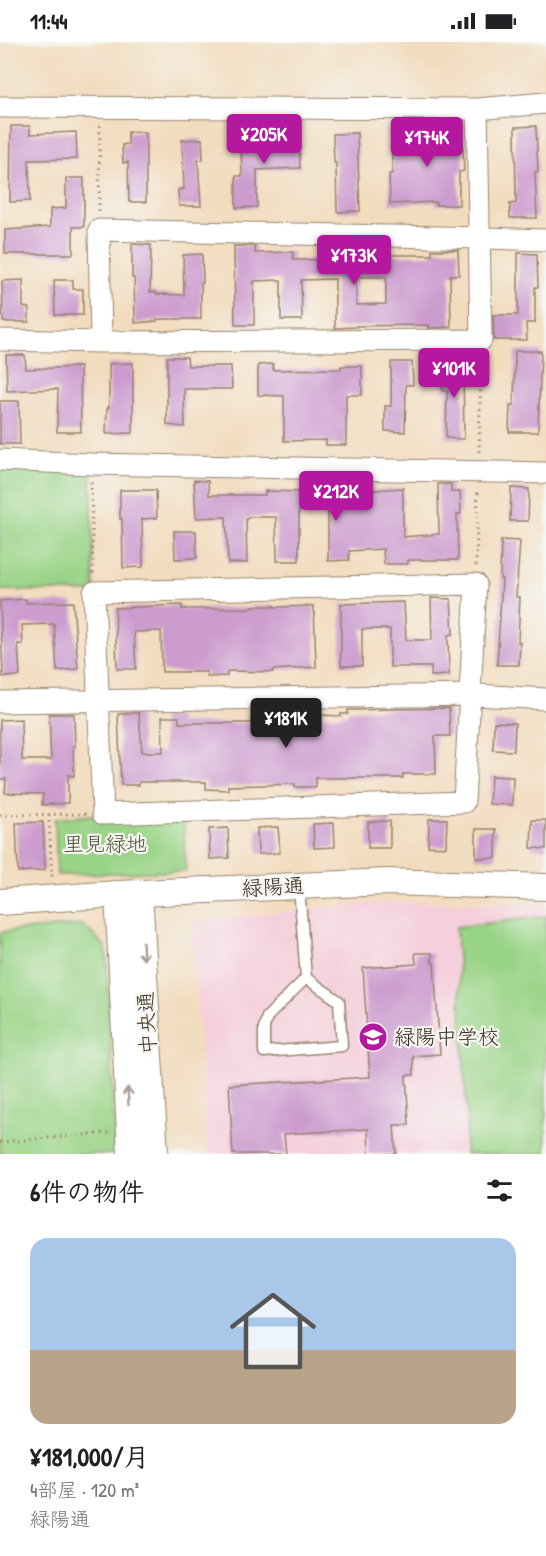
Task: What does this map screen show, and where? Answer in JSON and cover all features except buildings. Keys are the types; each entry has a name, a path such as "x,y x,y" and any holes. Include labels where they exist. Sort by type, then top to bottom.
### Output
{"street":[{"path":"0,107 477,109 546,103"},
{"path":"0,340 101,342 481,340 477,109"},
{"path":"101,342 99,230 546,240"},
{"path":"0,460 91,465 546,472"},
{"path":"476,584 464,802 103,814 94,592 476,584"},
{"path":"0,702 470,696 546,699"},
{"name":"緑陽通","path":"0,902 129,893 386,882 546,886"},
{"name":"中央通","path":"129,893 130,1143"},
{"name":"中央通","path":"129,893 155,1154"}],"lane":[{"path":"299,886 306,978 267,1017 264,1028 264,1052 342,1046 339,1001 306,978"}],"path":[{"path":"99,230 100,108"},
{"path":"91,465 94,592"},
{"path":"49,814 52,897"},
{"path":"0,815 103,814"},
{"path":"0,1142 130,1143"}],"shaded area":[{"name":"緑陽中学校","path":"389,902 546,903 546,1154 208,1154 191,921"}],"green space":[{"path":"0,463 91,464 94,592 0,590"},
{"name":"里見緑地","path":"103,814 183,816 186,871 57,875 55,819"},
{"path":"546,916 546,1154 465,1154 467,1117 456,927"},
{"path":"83,925 106,947 116,1154 0,1154 0,932"}],"place":[{"name":"緑陽中学校","path":"373,1037"}]}
